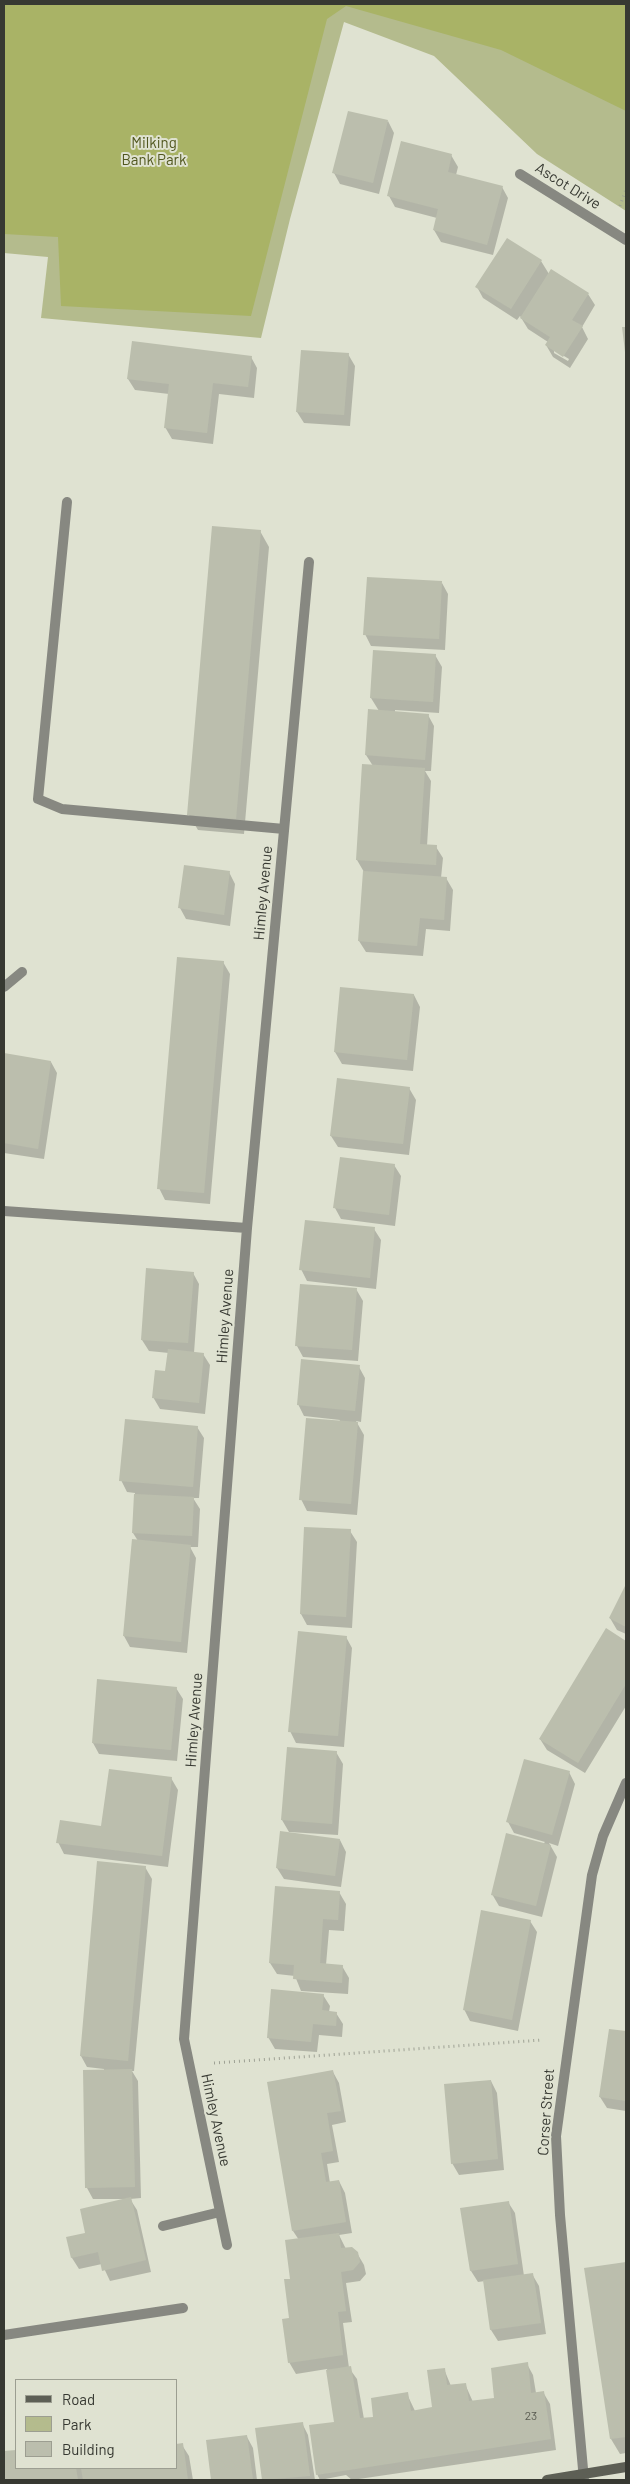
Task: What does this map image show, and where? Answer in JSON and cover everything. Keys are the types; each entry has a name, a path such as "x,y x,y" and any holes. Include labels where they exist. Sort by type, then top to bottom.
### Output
{"street":[{"name":"Ascot Drive","path":"520,174 626,240"},
{"path":"67,502 38,799 62,808 284,829"},
{"name":"Himley Avenue","path":"227,2245 184,2039 247,1228 309,562"},
{"path":"4,987 22,972"},
{"path":"4,1210 247,1228"},
{"name":"Corser Street","path":"584,2478 560,2215 556,2136 568,2038 592,1875 603,1836 626,1783"},
{"path":"163,2226 220,2212"},
{"path":"4,2335 183,2308"},
{"path":"547,2480 584,2478 626,2467"}],"path":[{"path":"190,2065 568,2038"}],"green space":[{"name":"Milking Bank Park","path":"4,4 626,4 626,211 537,154 434,56 344,22 290,219 261,338 41,318 48,257 4,253"},
{"name":"Milking Bank Park","path":"4,4 626,4 626,111 501,50 346,6 327,19 251,316 61,306 58,237 4,234"}],"building":[{"path":"348,111 388,120 373,183 332,173"},
{"path":"401,141 452,154 448,172 503,186 487,245 433,230 438,209 387,196"},
{"path":"507,238 542,260 511,309 475,287"},
{"path":"551,269 589,293 572,320 583,326 563,357 545,345 550,337 520,318"},
{"path":"622,327 626,327 626,352 625,352"},
{"path":"132,341 252,356 248,387 213,383 207,433 164,428 169,384 127,379"},
{"path":"301,350 349,353 344,415 296,412"},
{"path":"212,526 261,530 236,819 187,815"},
{"path":"367,577 442,581 439,639 363,635"},
{"path":"373,650 436,654 433,702 370,698"},
{"path":"368,709 429,714 425,760 365,755"},
{"path":"362,764 425,768 420,844 437,845 436,865 356,860"},
{"path":"184,865 230,871 224,915 178,908"},
{"path":"363,871 447,877 444,920 420,918 417,946 358,941"},
{"path":"177,957 224,961 204,1193 157,1189"},
{"path":"340,987 414,994 407,1060 334,1052"},
{"path":"4,1053 51,1061 38,1149 4,1143"},
{"path":"337,1078 410,1087 403,1144 330,1136"},
{"path":"340,1157 395,1164 389,1215 333,1208"},
{"path":"305,1220 375,1227 370,1278 299,1270"},
{"path":"146,1268 194,1272 188,1343 141,1340"},
{"path":"300,1284 357,1288 352,1350 295,1346"},
{"path":"168,1349 204,1353 199,1403 152,1398 155,1370 165,1371"},
{"path":"301,1359 360,1365 355,1411 297,1405"},
{"path":"306,1418 358,1422 351,1504 299,1500"},
{"path":"125,1419 198,1426 193,1487 119,1481"},
{"path":"134,1494 194,1497 192,1536 132,1533"},
{"path":"304,1527 351,1529 346,1617 300,1614"},
{"path":"132,1539 191,1545 181,1642 123,1636"},
{"path":"626,1584 626,1627 609,1618"},
{"path":"606,1628 626,1641 626,1684 578,1763 539,1739"},
{"path":"298,1631 347,1636 338,1736 288,1732"},
{"path":"97,1679 177,1687 171,1750 92,1743"},
{"path":"287,1747 337,1751 332,1824 281,1820"},
{"path":"524,1759 570,1771 552,1835 506,1822"},
{"path":"109,1769 172,1777 162,1856 56,1843 60,1820 101,1826"},
{"path":"280,1831 340,1839 335,1876 276,1868"},
{"path":"506,1833 551,1845 536,1906 491,1895"},
{"path":"97,1861 146,1866 128,2061 80,2056"},
{"path":"275,1886 340,1891 338,1920 323,1919 320,1963 343,1965 342,1983 293,1979 294,1965 269,1963"},
{"path":"481,1910 531,1920 512,2020 463,2010"},
{"path":"271,1989 324,1994 322,2010 337,2012 336,2026 313,2024 311,2042 267,2038"},
{"path":"609,2029 626,2031 626,2101 599,2097"},
{"path":"132,2069 135,2187 85,2188 83,2070"},
{"path":"333,2070 341,2111 327,2113 333,2151 321,2153 326,2182 339,2180 346,2222 292,2231 267,2082"},
{"path":"491,2080 498,2159 451,2164 444,2084"},
{"path":"131,2197 146,2260 102,2271 98,2252 71,2258 66,2237 85,2233 80,2209"},
{"path":"509,2201 518,2264 470,2271 460,2208"},
{"path":"339,2233 341,2248 352,2247 358,2252 360,2262 353,2270 341,2272 346,2311 338,2312 343,2355 288,2363 282,2319 289,2318 284,2279 290,2279 285,2240"},
{"path":"626,2262 626,2437 610,2439 584,2268"},
{"path":"533,2273 541,2323 490,2330 483,2280"},
{"path":"528,2362 531,2393 544,2391 551,2439 316,2475 309,2425 334,2422 326,2370 351,2366 360,2418 373,2417 371,2398 408,2392 411,2411 432,2407 427,2370 445,2368 447,2385 466,2383 469,2401 494,2398 491,2368"},
{"path":"303,2422 310,2476 262,2480 255,2428"},
{"path":"247,2435 253,2480 211,2480 206,2440"},
{"path":"183,2443 188,2480 83,2480 81,2469 178,2469 178,2444"},
{"path":"15,2450 15,2469 76,2469 78,2480 4,2480 4,2451"}]}
